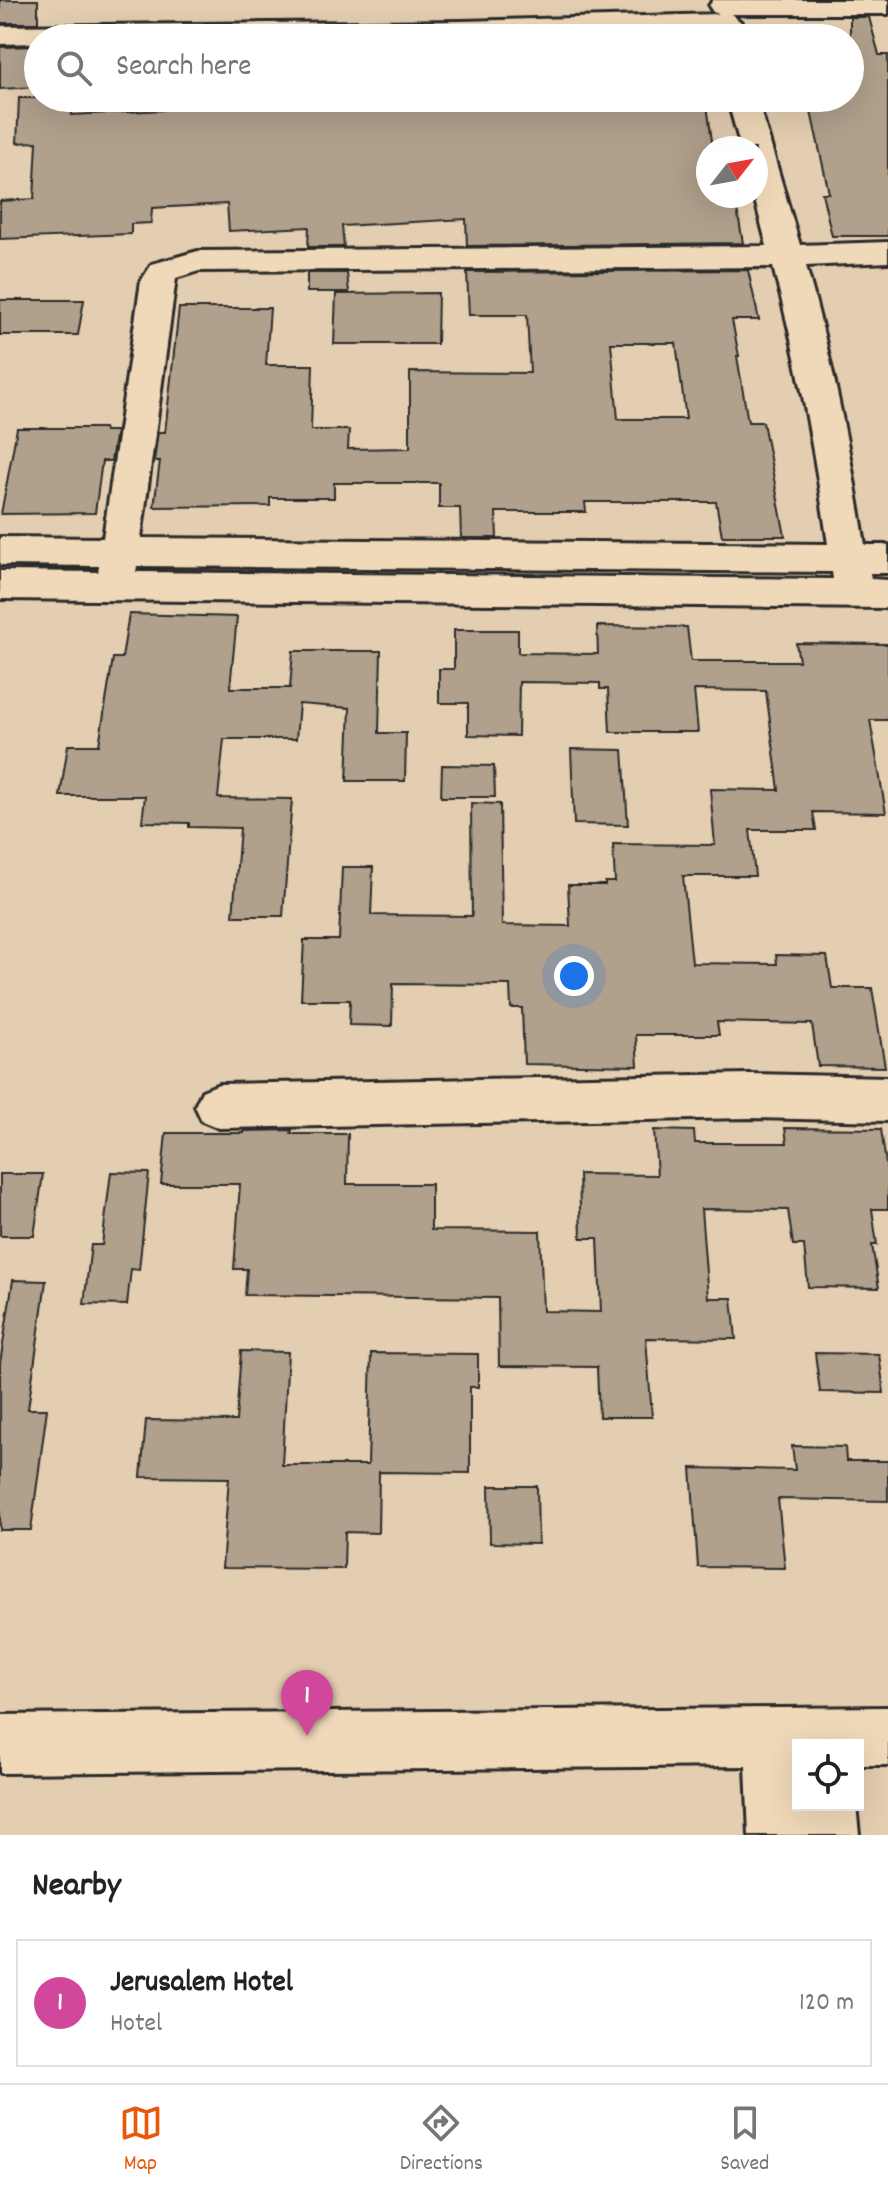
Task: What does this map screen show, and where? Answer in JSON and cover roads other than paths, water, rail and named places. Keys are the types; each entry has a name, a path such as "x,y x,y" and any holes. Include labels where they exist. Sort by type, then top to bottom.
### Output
{"street":[{"path":"575,24 888,5"},
{"path":"0,35 24,35"},
{"path":"746,112 808,333 864,582"},
{"path":"118,569 158,281 164,271 198,261 787,256 888,252"},
{"path":"0,551 118,569 864,582 888,559"},
{"path":"0,585 118,569"},
{"path":"219,1106 749,1096 888,1099"},
{"path":"825,1739 888,1736"},
{"path":"0,1744 792,1740"},
{"path":"779,1835 792,1786"},
{"path":"827,1811 829,1835"}],"place":[{"name":"Jerusalem Hotel","path":"307,1736"}]}
